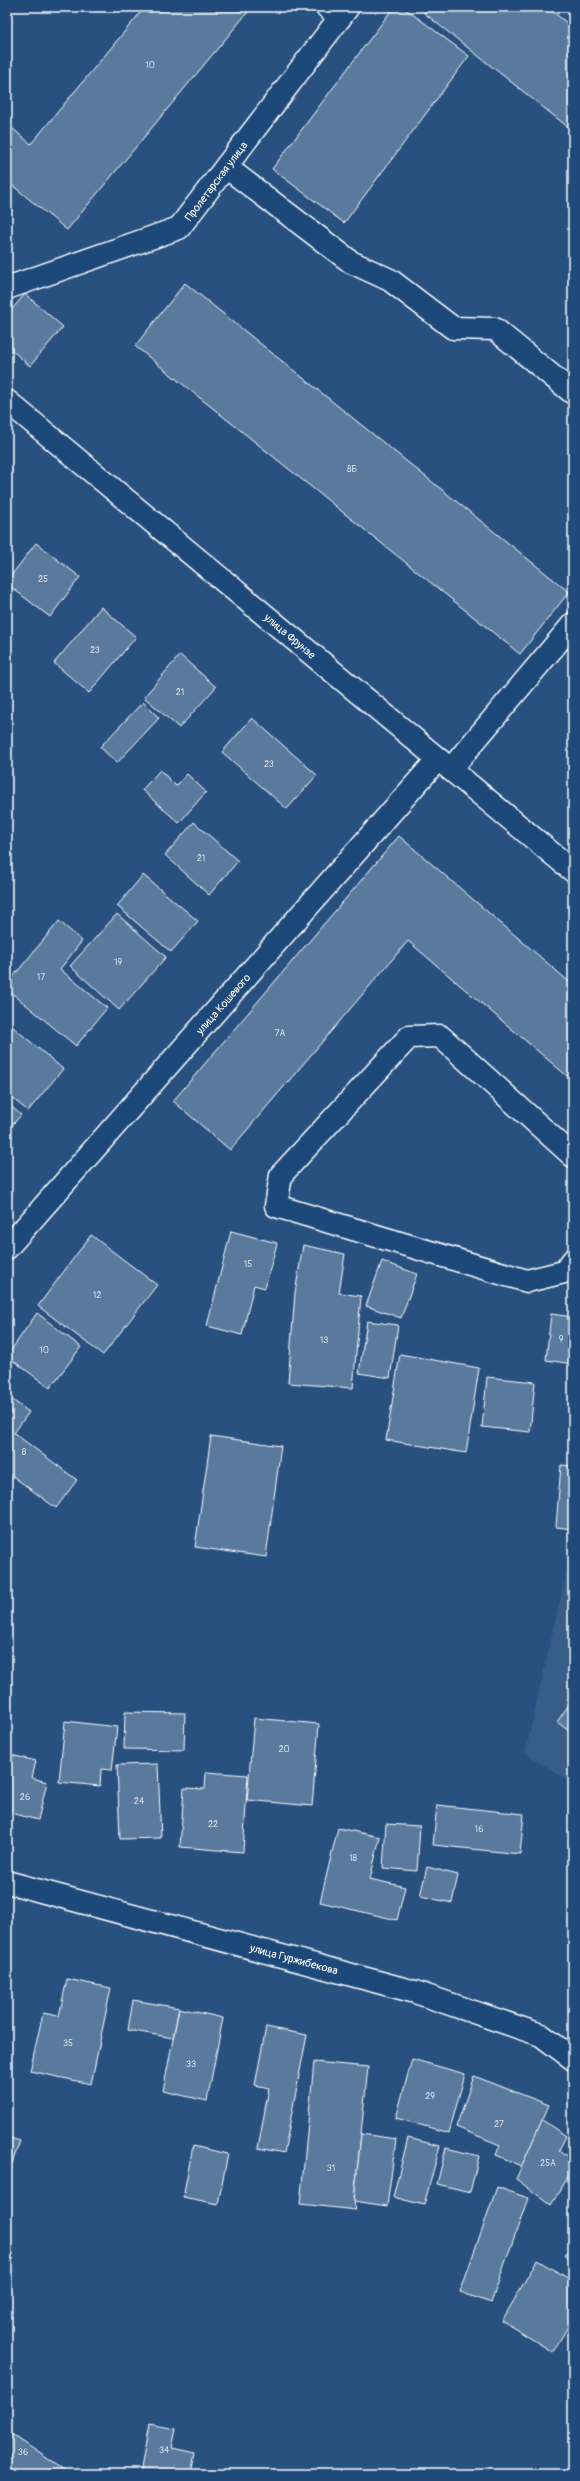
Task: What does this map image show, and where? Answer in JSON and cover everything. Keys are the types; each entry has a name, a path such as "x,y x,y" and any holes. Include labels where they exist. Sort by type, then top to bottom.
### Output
{"street":[{"name":"Пролетарская улица","path":"7,288 179,228 226,167 338,11"},
{"path":"226,167 351,262 390,280 452,328 495,329 573,393"},
{"name":"улица Фрунзе","path":"7,401 573,871"},
{"name":"улица Кошевого","path":"7,1248 444,764 573,624"},
{"path":"573,1156 440,1036 409,1037 281,1175 276,1206 527,1281 564,1272 573,1260"},
{"name":"улица Гуржибекова","path":"7,1882 415,1992 541,2035 573,2059"}],"shaded area":[{"path":"573,1543 573,1784 525,1753"}],"building":[{"path":"145,7 252,7 67,230 7,181 7,124 31,144"},
{"path":"394,7 403,7 469,56 344,223 272,169"},
{"path":"428,7 547,7 573,28 573,131 424,13"},
{"path":"185,283 569,592 520,654 135,346"},
{"path":"25,294 63,327 30,366 7,346 7,315"},
{"path":"36,543 80,577 50,617 7,584 7,581"},
{"path":"101,607 136,637 89,693 54,663"},
{"path":"180,655 216,687 179,728 144,697"},
{"path":"143,702 159,718 117,763 100,747"},
{"path":"252,718 317,775 287,809 222,752"},
{"path":"160,770 176,786 187,774 206,792 179,823 142,790"},
{"path":"194,822 238,861 209,895 165,855"},
{"path":"399,836 573,985 573,1081 408,941 230,1150 173,1101"},
{"path":"143,875 198,921 171,952 117,906"},
{"path":"117,914 166,957 119,1010 70,966"},
{"path":"59,921 82,941 60,969 107,1008 76,1046 7,989 7,984"},
{"path":"7,1022 63,1069 28,1111 7,1094"},
{"path":"7,1103 21,1115 7,1131"},
{"path":"231,1231 277,1243 265,1288 254,1285 242,1335 207,1326"},
{"path":"91,1235 157,1285 103,1355 38,1306"},
{"path":"303,1245 345,1254 339,1293 361,1296 353,1388 288,1383 295,1293"},
{"path":"382,1261 417,1274 401,1318 366,1306"},
{"path":"37,1313 81,1347 50,1388 7,1356"},
{"path":"551,1314 573,1317 573,1364 546,1360"},
{"path":"367,1321 398,1325 390,1378 359,1373"},
{"path":"400,1354 479,1368 466,1453 386,1440"},
{"path":"487,1377 535,1382 530,1432 482,1427"},
{"path":"7,1396 29,1412 14,1433 77,1480 56,1508 7,1472"},
{"path":"211,1436 281,1446 266,1557 195,1547"},
{"path":"561,1465 573,1466 573,1529 556,1527"},
{"path":"573,1699 573,1734 557,1722"},
{"path":"125,1712 185,1713 184,1750 124,1749"},
{"path":"254,1718 319,1724 312,1806 247,1800"},
{"path":"65,1721 117,1727 112,1770 101,1769 100,1786 59,1782"},
{"path":"7,1754 36,1761 32,1778 47,1782 38,1820 7,1812"},
{"path":"158,1764 161,1838 120,1839 117,1765"},
{"path":"206,1772 248,1775 243,1852 180,1847 184,1788 205,1789"},
{"path":"437,1805 524,1814 520,1854 433,1845"},
{"path":"386,1824 420,1826 417,1871 383,1868"},
{"path":"338,1828 380,1837 370,1879 405,1887 397,1920 320,1902"},
{"path":"427,1867 458,1875 452,1903 420,1896"},
{"path":"7,1975 12,1976 7,1992"},
{"path":"67,1979 111,1988 91,2084 30,2071 43,2013 59,2016"},
{"path":"133,2000 179,2008 173,2038 128,2030"},
{"path":"179,2008 223,2018 207,2101 163,2091"},
{"path":"266,2027 307,2035 284,2153 258,2148 269,2088 255,2085"},
{"path":"412,2059 465,2074 449,2133 396,2118"},
{"path":"314,2062 368,2067 354,2201 356,2210 300,2204"},
{"path":"474,2076 549,2105 522,2166 496,2155 500,2145 456,2127"},
{"path":"542,2120 566,2136 559,2150 573,2161 573,2169 551,2205 516,2179"},
{"path":"361,2134 396,2139 387,2206 354,2201"},
{"path":"7,2137 20,2141 11,2166 7,2164"},
{"path":"408,2138 440,2146 424,2205 393,2197"},
{"path":"193,2146 228,2154 218,2204 183,2197"},
{"path":"446,2148 479,2156 470,2192 437,2184"},
{"path":"497,2187 528,2198 491,2303 460,2292"},
{"path":"573,2248 573,2265 565,2254"},
{"path":"537,2260 573,2281 573,2318 553,2352 502,2321"},
{"path":"149,2424 176,2429 172,2448 195,2453 191,2474 165,2472 165,2474 140,2474"},
{"path":"7,2431 70,2474 7,2474"}]}
